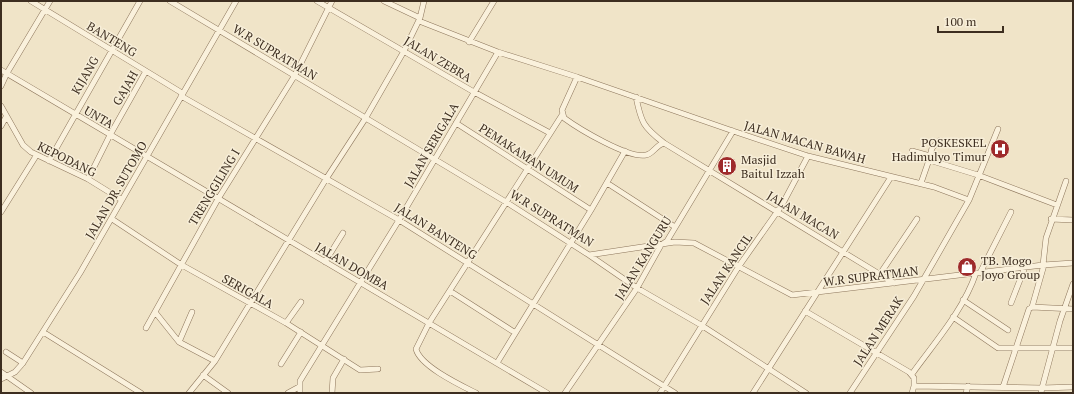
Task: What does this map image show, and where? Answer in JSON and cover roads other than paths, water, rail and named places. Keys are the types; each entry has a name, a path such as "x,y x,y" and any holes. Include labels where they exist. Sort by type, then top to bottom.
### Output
{"street":[{"name":"BANTENG","path":"32,1 44,10 146,71 181,95"},
{"path":"1,86 7,73 50,1"},
{"name":"KIJANG","path":"49,160 140,1"},
{"name":"W.R SUPRATMAN","path":"170,1 506,202 589,255 682,242 694,243 792,295 1025,267 1073,264"},
{"name":"JALAN DR. SUTOMO","path":"1,379 8,376 23,363 43,332 112,219 181,95 236,1"},
{"name":"JALAN ZEBRA","path":"317,1 474,92 550,133"},
{"name":"TRENGGILING I","path":"146,328 180,264 218,199 295,75 332,1"},
{"name":"JALAN MACAN BAWAH","path":"384,1 469,42 498,52 577,77 808,156 891,177 922,183 969,200"},
{"path":"189,393 215,361 326,178 365,119 404,51 419,19 424,1"},
{"path":"469,42 494,1"},
{"name":"JALAN SERIGALA","path":"299,387 303,376 321,345 399,220 498,52"},
{"name":"UNTA","path":"1,70 146,157"},
{"name":"GAJAH","path":"88,179 110,135 146,71"},
{"path":"476,393 450,380 419,356 416,349 429,323 526,169 562,115 562,110 577,77"},
{"name":"JALAN BANTENG","path":"181,95 255,139 399,220 675,393"},
{"name":"JALAN MACAN","path":"636,97 641,120 650,132 664,143 894,283"},
{"name":"KEPODANG","path":"1,106 5,116 23,144 36,156 49,160 88,179 122,200"},
{"path":"562,115 572,124 605,143 625,151 645,156 664,143"},
{"path":"1,126 5,116"},
{"name":"PEMAKAMAN UMUM","path":"456,122 591,210"},
{"name":"JALAN MERAK","path":"850,393 923,279 969,200 998,129"},
{"name":"JALAN KANGURU","path":"565,393 637,288 661,245 667,241 733,131"},
{"path":"922,183 934,145 939,141"},
{"path":"497,363 514,332 591,210 625,151"},
{"path":"912,151 1057,205"},
{"path":"1,212 36,156"},
{"name":"JALAN KANCIL","path":"660,393 739,266 778,211 808,156"},
{"name":"JALAN DOMBA","path":"146,157 361,282 547,393"},
{"path":"753,393 891,177"},
{"path":"1003,387 1028,311 1032,307 1044,265 1046,238 1066,181"},
{"path":"607,183 675,227"},
{"path":"912,393 914,386 912,374 953,317 1011,212"},
{"name":"SERIGALA","path":"112,219 180,264 286,323 360,370 378,369"},
{"path":"880,274 916,219"},
{"path":"1052,219 1073,220"},
{"path":"325,262 343,233"},
{"path":"589,255 637,288 701,325 806,393"},
{"path":"1011,302 1025,267"},
{"path":"1041,390 1073,284"},
{"path":"450,291 514,332"},
{"path":"963,300 1008,330"},
{"path":"286,323 301,302"},
{"path":"1032,307 1064,310 1073,309"},
{"path":"155,312 179,342 215,361"},
{"path":"179,342 192,312"},
{"path":"805,312 912,374"},
{"path":"953,317 993,346 1001,348 1017,347 1034,349 1073,348"},
{"path":"43,332 141,393"},
{"path":"281,364 301,332"},
{"path":"6,352 23,363"},
{"path":"332,393 332,382 344,359"},
{"path":"1,372 31,393"},
{"path":"203,375 228,393"},
{"path":"914,386 1003,387 1041,390 1073,387"},
{"path":"966,393 968,386"},
{"path":"288,393 299,387 300,393"}],"place":[{"name":"POSKESKEL Hadimulyo Timur","path":"1000,149"},
{"name":"Masjid Baitul Izzah","path":"727,166"},
{"name":"TB. Mogo Joyo Group","path":"967,267"}]}
